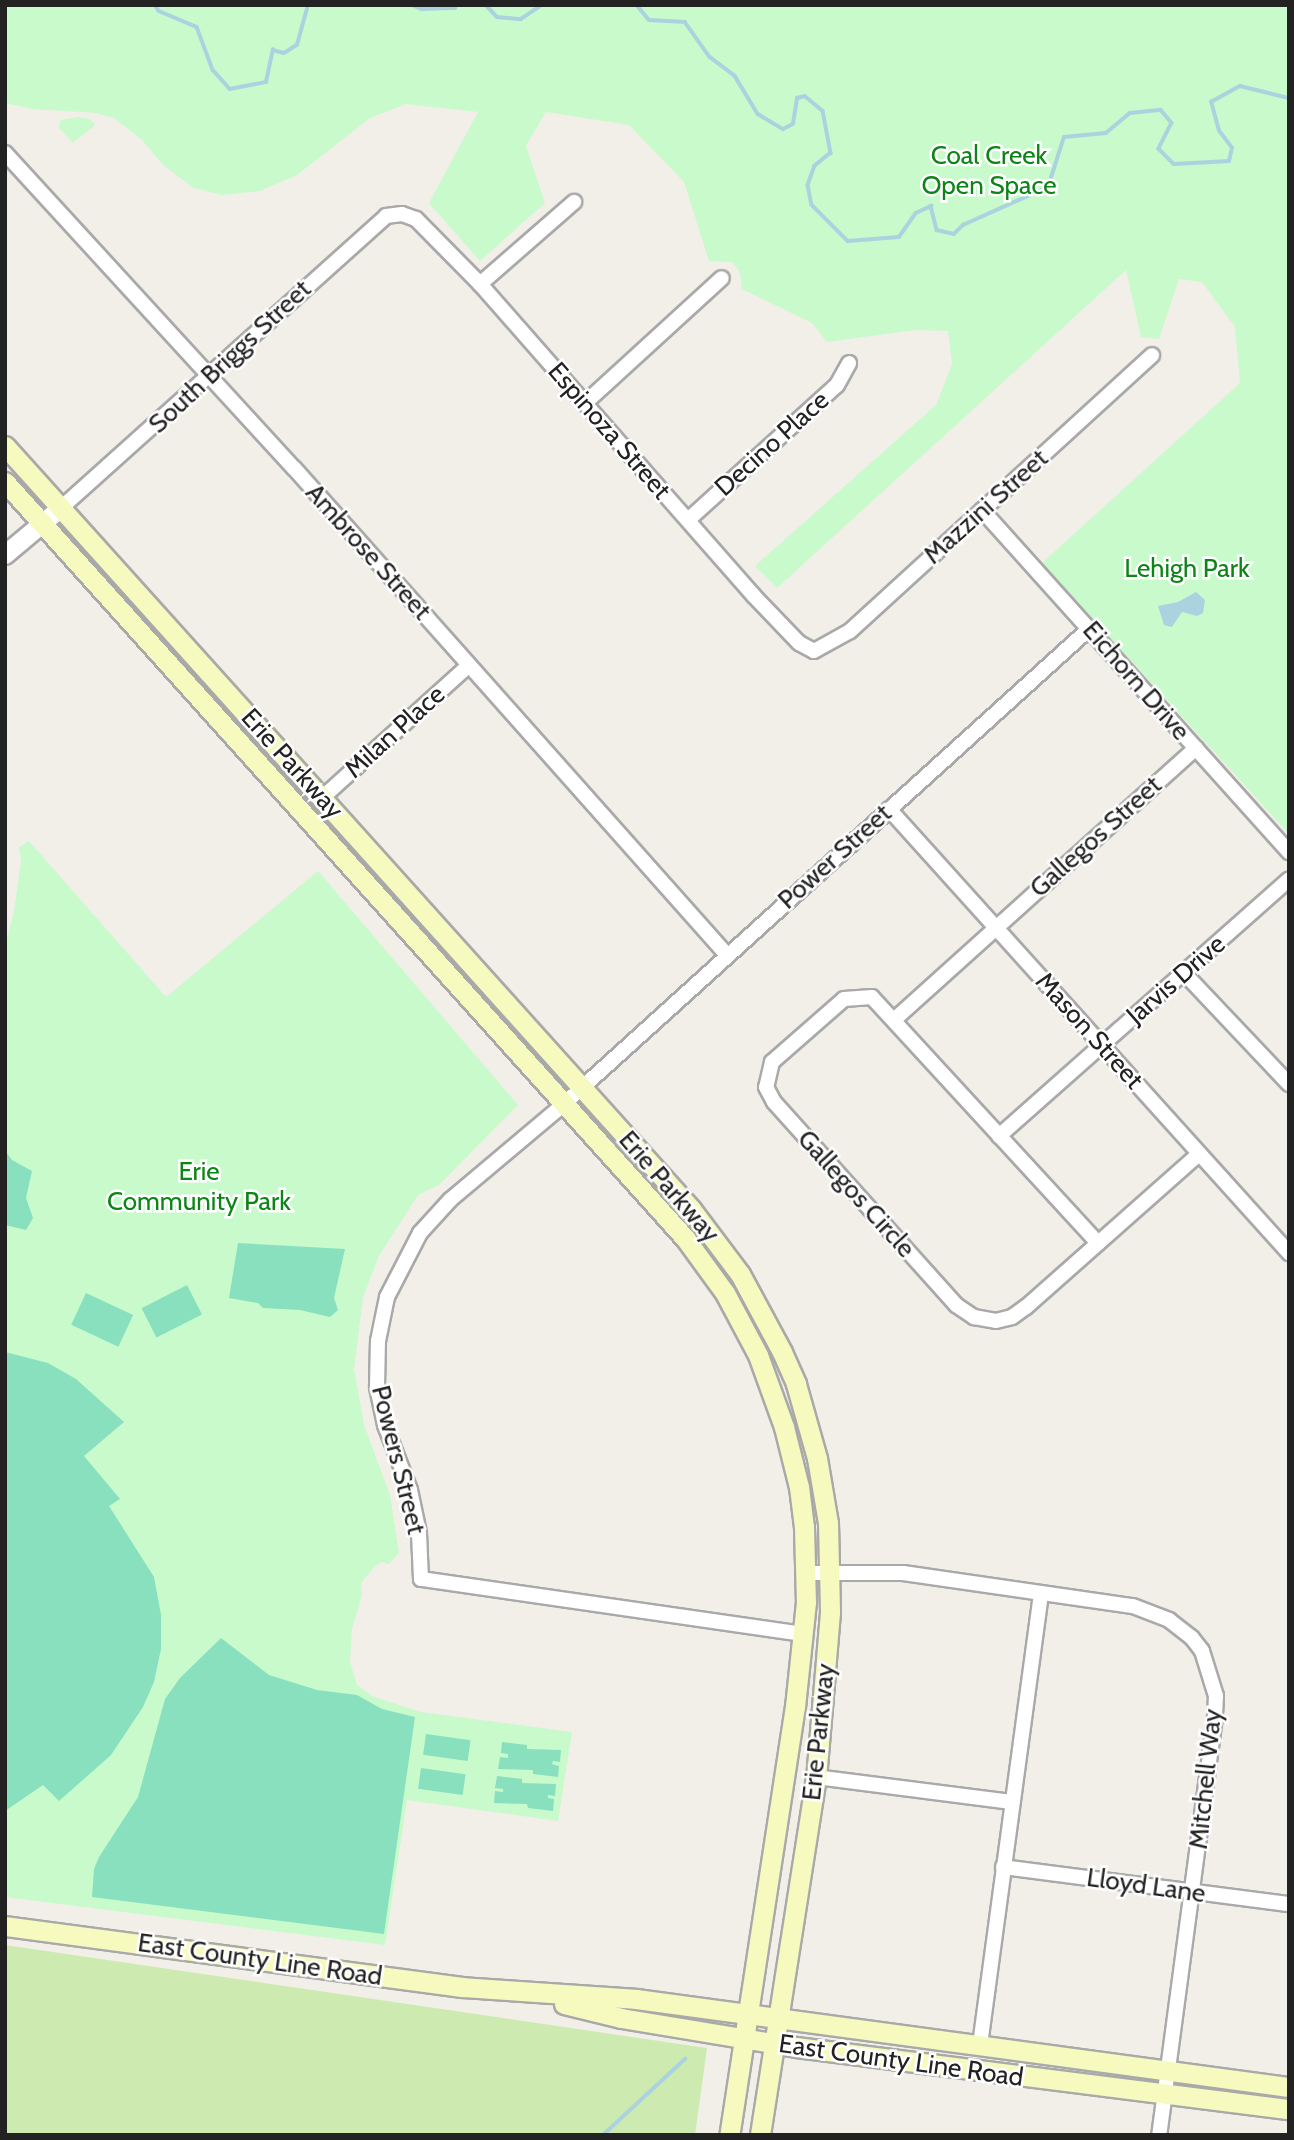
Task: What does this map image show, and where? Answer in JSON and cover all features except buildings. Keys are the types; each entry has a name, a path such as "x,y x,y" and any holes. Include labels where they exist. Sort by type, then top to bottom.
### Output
{"main road":[{"name":"Erie Parkway","path":"5,446 715,1238 768,1321 796,1384 817,1458 828,1523 831,1573 816,1777 760,2135"},
{"name":"Erie Parkway","path":"5,482 685,1238 725,1293 743,1324 771,1387 793,1456 804,1527 807,1573 794,1718 729,2135"},
{"name":"East County Line Road","path":"5,1926 516,1992 636,1999 1289,2087"},
{"name":"East County Line Road","path":"516,1992 621,2018 773,2044 1289,2109"}],"street":[{"name":"Ambrose Street","path":"5,153 206,376 293,468 727,955"},
{"path":"480,284 574,202"},
{"name":"South Briggs Street","path":"61,508 149,432 206,376 386,216 402,214"},
{"name":"Espinoza Street","path":"402,214 416,219 480,284 799,643 814,651"},
{"path":"585,403 722,278"},
{"name":"Mazzini Street","path":"814,651 850,631 1153,355"},
{"name":"Decino Place","path":"688,520 837,385 849,363"},
{"path":"5,555 61,508"},
{"name":"Eichorn Drive","path":"982,510 1289,852"},
{"name":"Power Street","path":"582,1087 1090,628"},
{"name":"Milan Place","path":"322,798 468,666"},
{"name":"Gallegos Street","path":"995,926 1196,748"},
{"name":"Mason Street","path":"888,809 1289,1253"},
{"name":"Jarvis Drive","path":"999,1136 1289,879"},
{"path":"895,1019 995,926"},
{"path":"1184,973 1289,1084"},
{"name":"Gallegos Circle","path":"1098,1243 873,997 844,999 772,1062 766,1082 768,1094 956,1305 974,1317 996,1321 1012,1317 1098,1243 1199,1154"},
{"name":"Powers Street","path":"582,1087 431,1220 406,1256 387,1297 377,1341 377,1387 385,1425 410,1490 419,1533 421,1579 803,1634"},
{"name":"Mitchell Way","path":"807,1573 903,1573 1152,1611 1181,1628 1202,1651 1216,1696 1215,1717 1159,2135"},
{"path":"980,2045 1041,1593"},
{"path":"816,1777 1012,1802"},
{"name":"Lloyd Lane","path":"1003,1867 1289,1904"}],"green space":[{"name":"Coal Creek Open Space","path":"5,5 1289,5 1289,834 1042,563 1240,383 1235,327 1202,282 1179,279 1159,339 1141,337 1126,270 777,588 755,566 936,405 952,364 948,331 915,330 827,342 812,323 742,289 740,272 732,262 709,261 684,182 629,125 546,112 526,146 545,203 480,261 429,203 478,112 406,104 370,118 297,175 260,191 222,195 194,188 164,166 142,140 114,118 96,113 32,109 5,103"},
{"path":"78,117 90,119 95,125 73,143 59,128 60,120"},
{"name":"Erie Community Park","path":"29,841 166,997 318,871 518,1105 439,1185 418,1195 379,1256 363,1297 354,1369 364,1425 390,1495 399,1553 389,1564 382,1562 374,1567 361,1583 362,1595 352,1629 350,1662 357,1685 374,1697 421,1712 572,1732 558,1821 407,1800 385,1945 5,1897 5,947 14,911 21,861 19,847"},
{"path":"5,1151 12,1160 32,1171 26,1198 33,1218 26,1230 5,1225"},
{"path":"238,1243 345,1249 334,1298 338,1310 330,1317 300,1310 263,1308 258,1303 229,1298"},
{"path":"187,1285 202,1314 157,1338 142,1308"},
{"path":"86,1293 133,1315 118,1347 71,1325"},
{"path":"5,1352 48,1363 76,1379 124,1422 84,1456 120,1499 109,1506 154,1577 161,1615 161,1649 154,1682 143,1707 111,1755 59,1801 43,1785 5,1811"},
{"path":"221,1638 269,1675 317,1690 357,1695 382,1709 415,1717 384,1934 92,1897 94,1869 99,1857 138,1797 165,1699 180,1678"},
{"path":"426,1734 471,1740 468,1761 423,1755"},
{"path":"502,1742 527,1745 527,1749 561,1750 560,1762 553,1761 552,1764 559,1766 558,1777 533,1774 533,1770 498,1769 500,1757 508,1758 508,1754 501,1753"},
{"path":"421,1768 466,1774 463,1795 418,1789"},
{"path":"497,1776 522,1779 522,1783 556,1784 555,1796 548,1795 548,1798 554,1799 553,1811 528,1808 527,1804 494,1803 495,1791 503,1792 503,1789 495,1788"},
{"path":"5,1945 707,2048 695,2135 5,2135"}],"water":[{"path":"1196,592 1205,600 1203,613 1197,616 1182,612 1172,627 1164,625 1158,606 1178,602"}],"waterway":[{"path":"155,5 159,11 197,27 213,70 230,89 266,82 273,50 284,53 297,45 308,5"},
{"path":"412,5 422,9 455,8 456,5"},
{"path":"486,5 497,17 521,19 542,5"},
{"path":"637,5 649,20 685,22 710,57 735,76 758,114 783,129 793,124 797,98 805,96 823,111 831,153 815,166 808,185 812,205 848,241 899,237 916,213 931,206 937,230 954,234 963,225 1048,187 1064,137 1106,133 1130,113 1161,110 1172,123 1159,149 1174,164 1229,161 1232,148 1219,131 1211,102 1240,86 1289,98"},
{"path":"603,2135 685,2059"}],"park label":[{"name":"Lehigh Park","path":"1187,569"}]}
